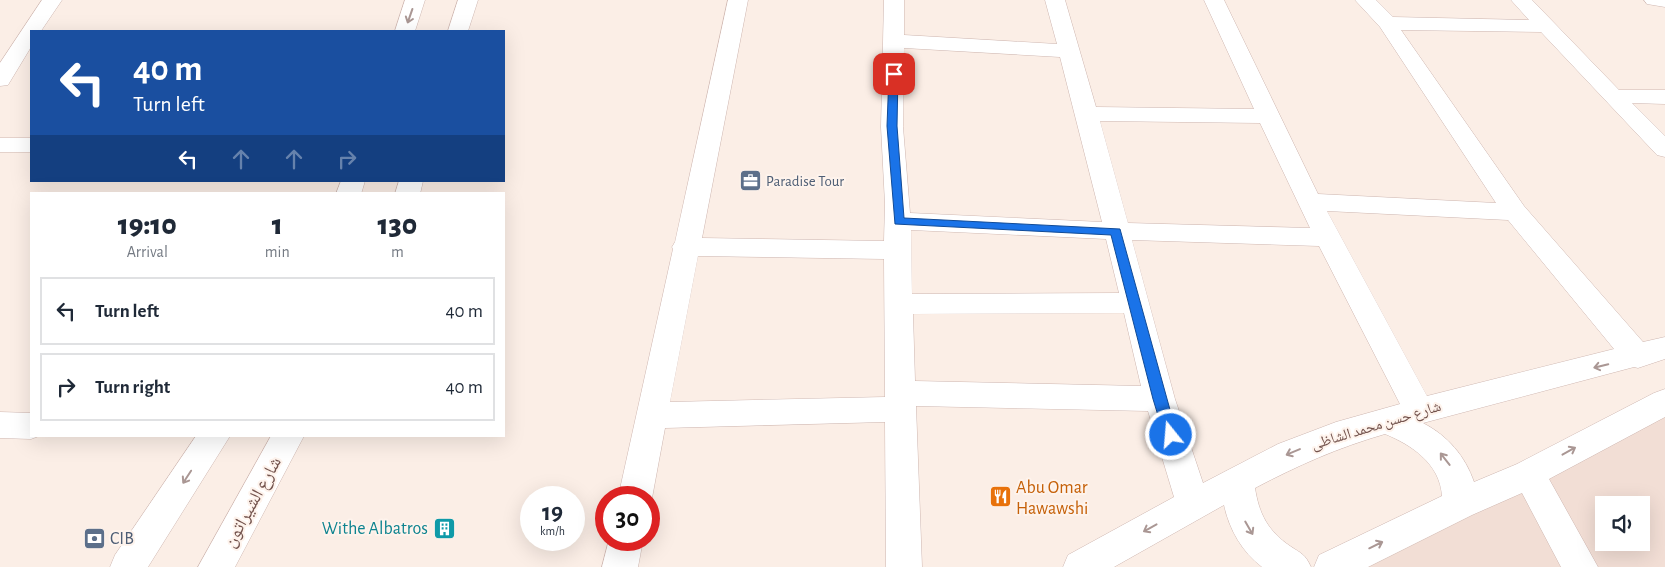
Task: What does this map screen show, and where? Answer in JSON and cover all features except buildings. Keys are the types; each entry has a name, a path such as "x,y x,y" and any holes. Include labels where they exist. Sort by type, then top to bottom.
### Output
{"street":[{"path":"32,30 52,0"},
{"path":"405,30 416,0"},
{"path":"458,30 468,0"},
{"path":"638,486 685,247 738,0"},
{"path":"894,0 895,40 892,126 899,221 897,250 904,567"},
{"path":"1055,0 1087,114 1160,399 1193,505"},
{"path":"1214,0 1309,202 1419,411"},
{"path":"1365,0 1387,23 1515,212 1652,353"},
{"path":"1521,0 1665,150"},
{"path":"1654,0 1665,1"},
{"path":"1387,23 1544,26"},
{"path":"0,80 30,33"},
{"path":"895,40 1070,51"},
{"path":"1612,96 1665,98"},
{"path":"1087,114 1269,116"},
{"path":"0,145 30,145"},
{"path":"1309,202 1515,212"},
{"path":"899,221 1116,231 1328,237"},
{"path":"685,247 897,250"},
{"path":"898,304 1135,303"},
{"name":"شارع حسن محمد الشاظى","path":"1081,567 1289,454 1322,440 1419,411 1652,353"},
{"path":"653,415 901,401 1160,399"},
{"path":"1332,567 1460,504 1529,474 1665,402"},
{"path":"1387,421 1408,428 1426,440 1442,455 1454,472 1461,488 1460,504"},
{"path":"0,425 30,426"},
{"path":"128,567 213,437"},
{"name":"شارع الشيراتون","path":"216,567 287,437"},
{"path":"1529,474 1580,567"},
{"path":"1237,482 1243,517 1254,536 1271,553 1293,567"},
{"path":"620,567 624,551"}],"shaded area":[{"path":"1665,406 1665,567 1341,567"}],"place":[{"name":"Paradise Tour","path":"750,181"},
{"name":"Abu Omar Hawawshi","path":"1000,497"},
{"name":"Withe Albatros","path":"444,528"},
{"name":"CIB","path":"94,538"}],"route":[{"path":"894,74 892,126 899,221 1116,231 1171,435"}]}
